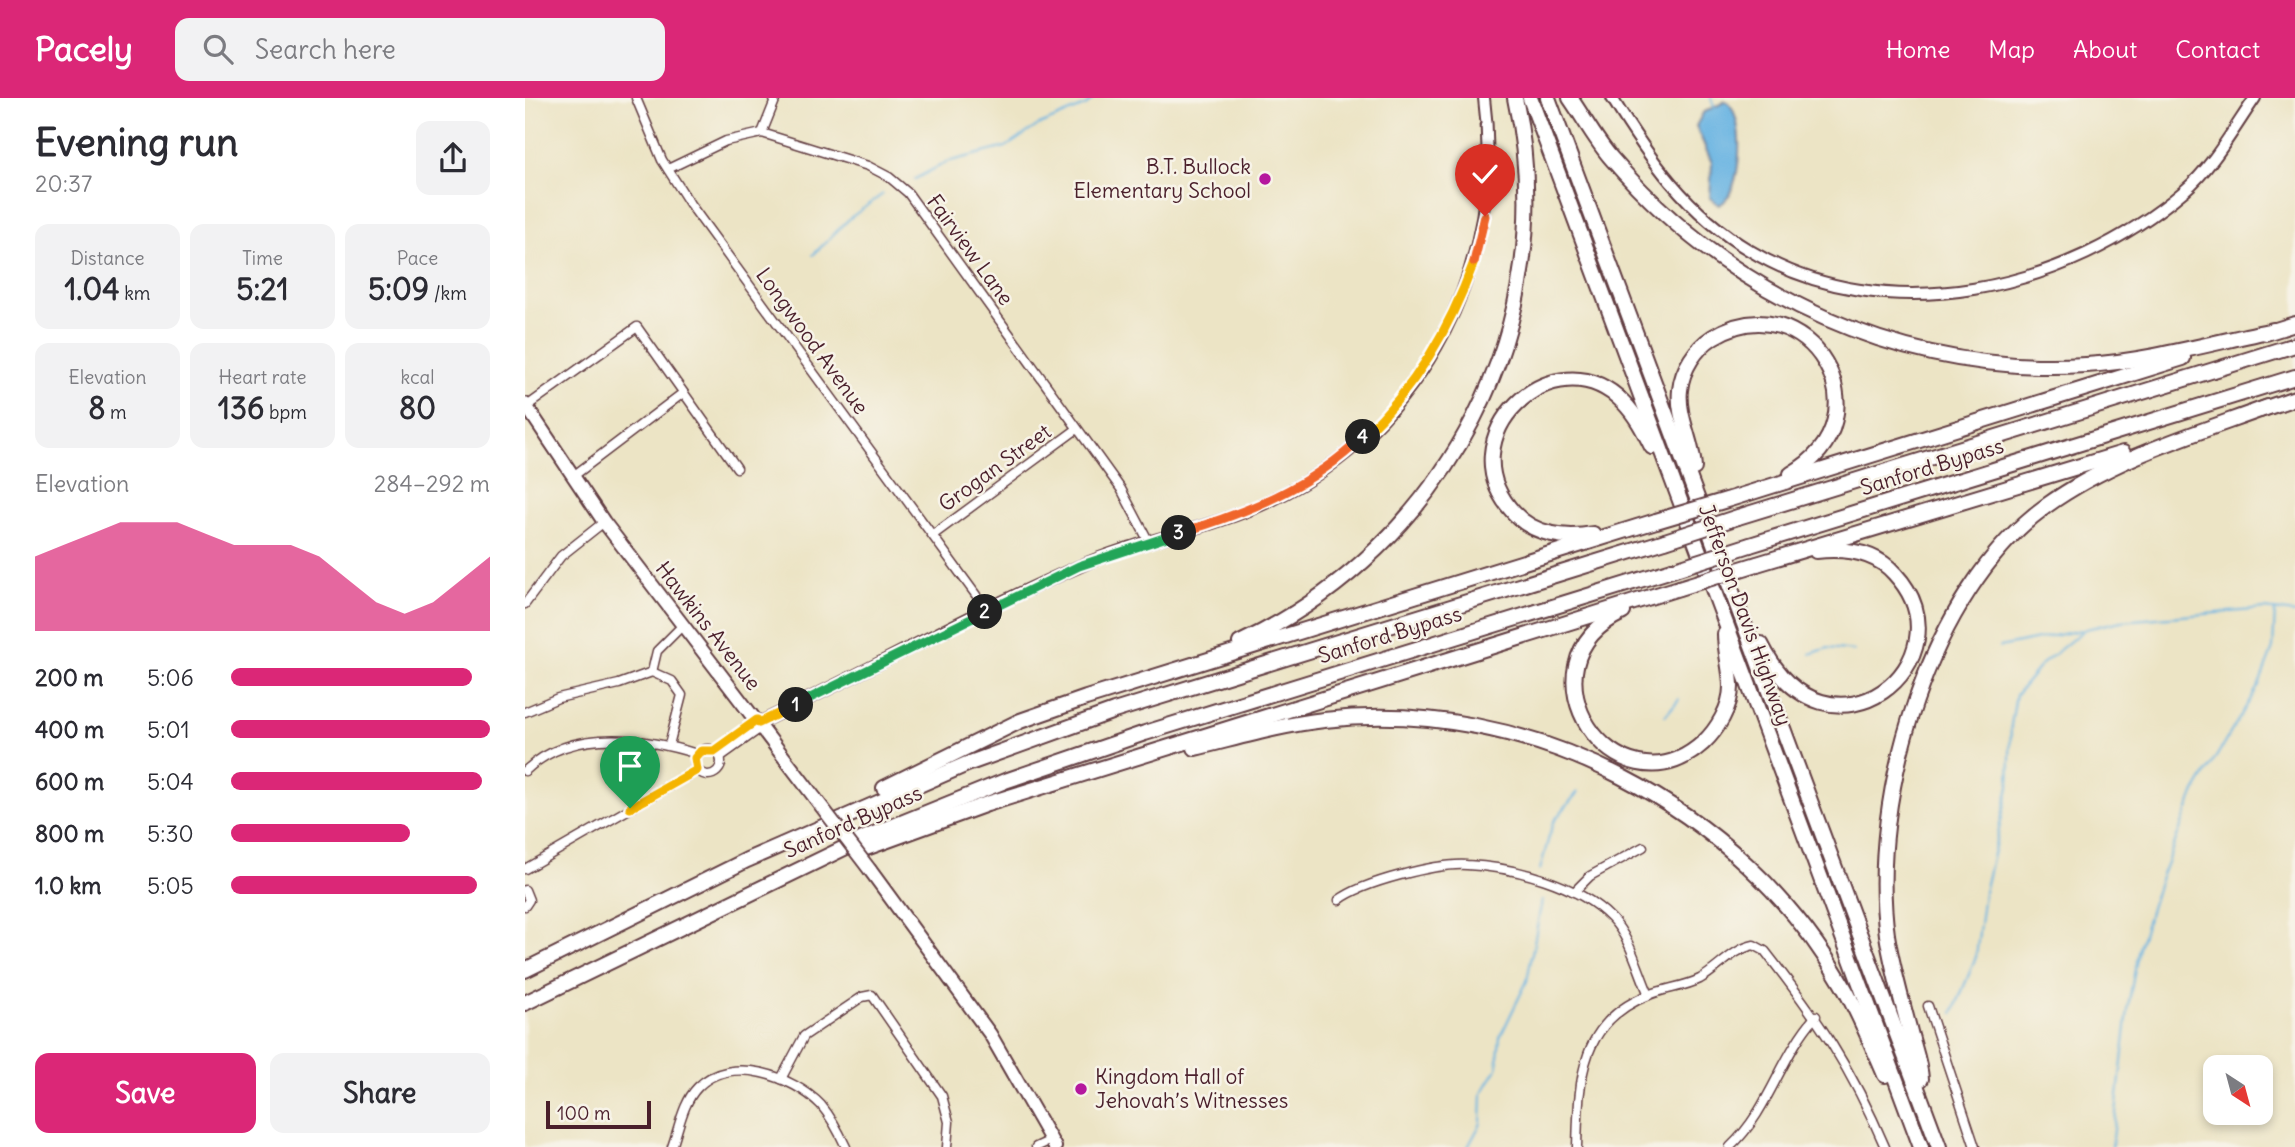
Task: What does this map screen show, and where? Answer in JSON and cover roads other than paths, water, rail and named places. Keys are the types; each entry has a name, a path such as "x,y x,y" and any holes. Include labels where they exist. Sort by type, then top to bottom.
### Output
{"highway":[{"path":"1144,679 1242,642 1285,620 1329,591 1369,558 1405,521 1449,463 1488,390 1518,294 1526,212 1522,141 1515,98"},
{"name":"Jefferson Davis Highway","path":"1530,98 1921,1147"},
{"name":"Jefferson Davis Highway","path":"1548,98 1939,1147"},
{"path":"1570,98 1610,156 1643,193 1705,248 1734,269 1804,311 1875,339 1978,363 2054,367 2174,353 2273,330"},
{"path":"1695,491 1693,463 1680,402 1680,390 1689,363 1701,346 1722,332 1746,324 1777,326 1802,336 1827,363 1838,401 1836,418 1829,438 1813,459 1792,473 1730,499"},
{"path":"747,860 760,850 1020,720 1144,679 2295,324"},
{"name":"Sanford Bypass","path":"525,970 747,860 897,792 1054,732 2295,345"},
{"name":"Sanford Bypass","path":"525,1003 869,836 1059,761 2295,377"},
{"path":"1653,523 1582,536 1558,536 1536,529 1518,518 1504,503 1495,485 1492,449 1497,428 1507,410 1524,396 1546,384 1571,381 1592,383 1622,401 1636,417 1672,479"},
{"path":"712,911 880,842 986,804 2295,398"},
{"path":"1922,1102 1921,1071 1888,936 1883,864 1890,808 1910,721 1928,666 1953,615 2013,536 2043,508 2107,468 2267,407"},
{"path":"1744,620 1778,674 1808,698 1827,705 1855,706 1879,694 1898,680 1914,649 1917,625 1912,598 1904,583 1878,559 1849,550 1838,550 1759,563"},
{"path":"1679,588 1620,613 1599,627 1581,653 1575,680 1577,704 1586,727 1604,747 1629,760 1660,763 1684,756 1706,741 1718,726 1731,688 1724,624"},
{"path":"1091,772 1325,719 1408,718 1514,734 1608,768 1672,805 1730,850 1785,905 1842,983 1889,1084 1905,1103"}],"main road":[{"name":"Hawkins Avenue","path":"526,405 604,522 760,723 991,1034 1053,1143"}],"street":[{"name":"Longwood Avenue","path":"636,98 667,169 976,595"},
{"path":"762,133 776,98"},
{"path":"717,754 760,723 1079,566 1227,519 1303,484 1357,443 1404,394 1438,343 1459,302 1475,259 1485,216 1490,169 1484,98"},
{"path":"1612,98 1664,176 1694,208 1735,241 1803,275 1849,289 1897,295 1951,293 2010,281 2072,260 2109,243 2186,190 2255,98"},
{"name":"Fairview Lane","path":"667,169 726,141 762,133 868,166 889,177 908,193 1121,489 1149,542"},
{"path":"526,405 636,327 737,468"},
{"path":"572,477 683,393"},
{"name":"Grogan Street","path":"933,535 1077,429"},
{"path":"525,604 561,556 604,522"},
{"path":"652,672 657,651 683,625"},
{"path":"525,712 558,698 619,684 652,672 672,681 683,695 669,745"},
{"path":"525,771 549,755 584,742 610,738 669,745 697,754"},
{"path":"705,749 717,754 720,766 713,775 704,775 697,770 694,763 697,754 705,749"},
{"path":"525,869 697,770"},
{"path":"1574,892 1590,876 1643,847"},
{"path":"1339,900 1350,892 1394,876 1465,865 1505,870 1574,892 1600,908 1621,930 1649,995"},
{"path":"525,890 529,900 525,906"},
{"path":"1577,1147 1578,1085 1583,1062 1606,1023 1627,1005 1700,979 1745,947 1754,945 1765,951 1816,1016 1862,1093 1885,1147"},
{"path":"781,1079 804,1036 862,996 872,995 942,1096 949,1122 947,1147"},
{"path":"1928,1006 1975,1147"},
{"path":"1730,1147 1755,1121 1801,1033 1816,1016"},
{"path":"672,1147 688,1102 706,1080 720,1074 743,1072 765,1073 781,1079 818,1103 829,1115 846,1147"},
{"path":"1036,1147 1053,1143"}],"water":[{"path":"1726,101 1737,121 1739,154 1733,186 1727,198 1719,205 1710,198 1712,163 1696,126 1703,113"}],"waterway":[{"path":"915,179 947,162 1006,147 1037,126 1087,105 1094,98"},
{"path":"1711,98 1714,107"},
{"path":"813,255 850,218 883,194"},
{"path":"2086,629 2121,621 2265,609 2295,613"},
{"path":"2112,1147 2129,1001 2139,948 2158,885 2194,794 2259,685 2273,648 2275,610"},
{"path":"1953,1013 1976,957 1984,892 2009,787 2011,725 2016,695 2041,665 2085,629"},
{"path":"2000,647 2081,630"},
{"path":"1810,654 1828,648 1854,651"},
{"path":"1665,716 1679,699"},
{"path":"1540,870 1553,822 1578,792"},
{"path":"1468,1147 1481,1123 1482,1093 1497,1069 1500,1037 1527,981 1542,900"}],"place":[{"name":"B.T. Bullock Elementary School","path":"1265,179"},
{"name":"Kingdom Hall of Jehovah’s Witnesses","path":"1081,1089"}]}
